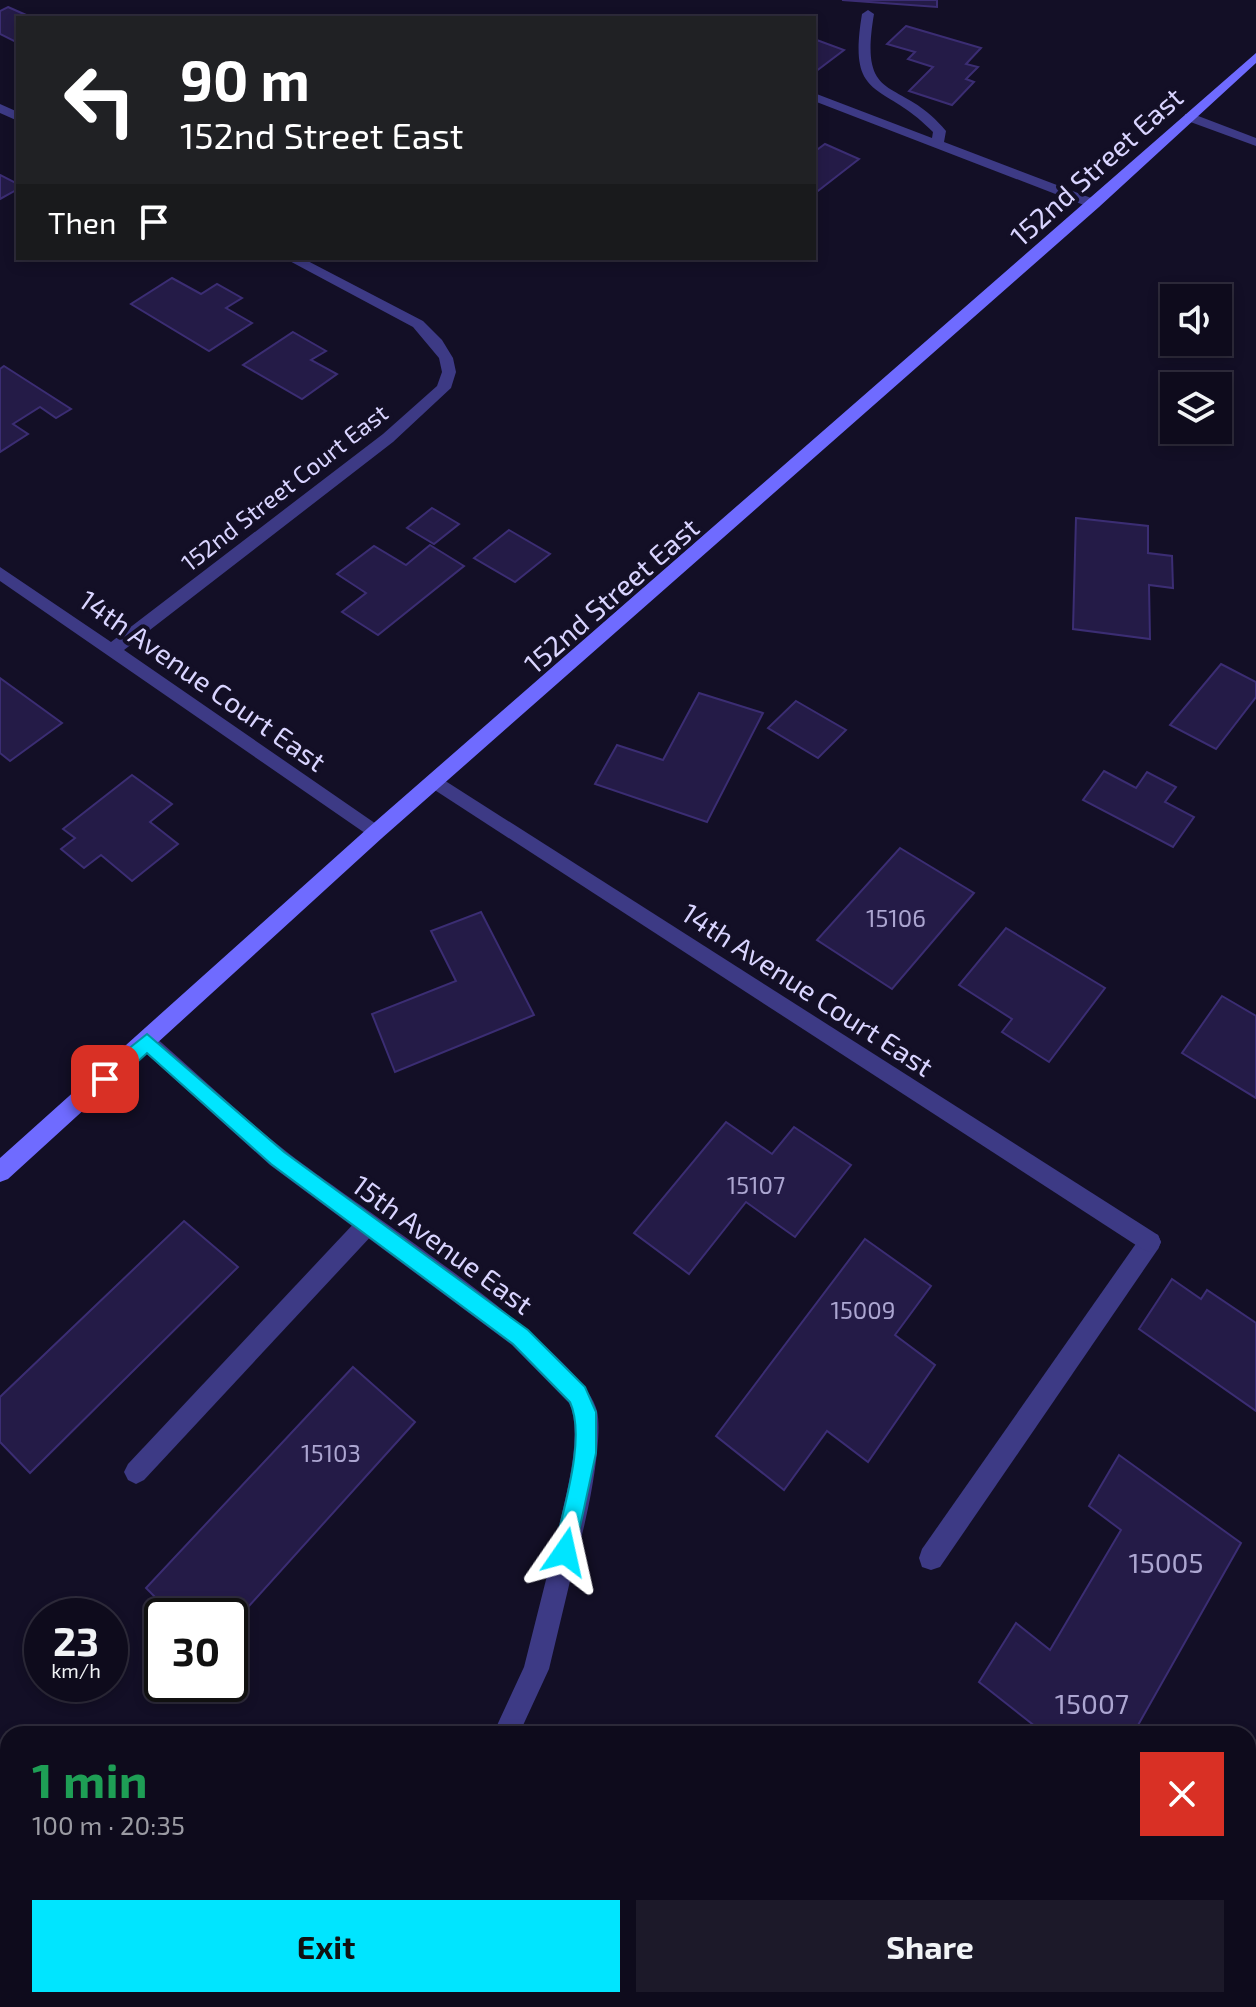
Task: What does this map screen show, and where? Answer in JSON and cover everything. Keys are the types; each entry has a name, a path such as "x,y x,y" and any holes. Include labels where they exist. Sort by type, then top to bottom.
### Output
{"main road":[{"name":"152nd Street East","path":"0,1172 375,833 1094,204 1256,57"}],"street":[{"path":"868,14 860,55 862,68 884,91 930,119 940,131 937,146"},
{"path":"816,98 1094,204"},
{"path":"1189,117 1256,142"},
{"name":"152nd Street Court East","path":"112,650 444,388 449,372 437,343 418,324 295,260"},
{"name":"14th Avenue Court East","path":"0,573 375,833"},
{"name":"14th Avenue Court East","path":"436,782 1150,1242 931,1558"},
{"name":"15th Avenue East","path":"147,1042 278,1158 520,1337 577,1395 586,1412 585,1453 565,1552 536,1669 510,1726"},
{"path":"136,1472 366,1226"}],"building":[{"path":"842,0 937,0 937,7"},
{"path":"8,7 28,16 16,16 16,42 0,34 0,11"},
{"path":"906,26 981,48 966,64 978,67 966,79 974,82 952,105 909,91 933,67 908,59 915,52 887,44"},
{"path":"816,40 844,50 816,71"},
{"path":"825,144 859,159 816,192 816,151"},
{"path":"0,175 16,183 16,190 0,199"},
{"path":"172,278 201,294 217,284 242,298 226,308 252,323 209,351 131,304"},
{"path":"293,332 326,351 311,360 337,374 302,399 243,365"},
{"path":"4,366 71,409 56,418 40,407 13,424 28,434 0,452 0,369"},
{"path":"432,508 459,524 434,544 407,528"},
{"path":"1076,518 1148,526 1148,553 1172,556 1173,588 1149,585 1150,639 1073,629"},
{"path":"509,530 550,554 515,582 474,558"},
{"path":"430,545 464,566 378,635 342,612 366,593 337,574 374,546 406,565"},
{"path":"1221,664 1256,682 1256,697 1216,749 1170,725"},
{"path":"0,678 62,723 10,761 0,753"},
{"path":"699,693 763,713 707,822 595,784 617,745 663,760"},
{"path":"796,701 846,730 818,758 768,728"},
{"path":"1104,771 1136,788 1147,772 1176,787 1165,802 1194,817 1173,847 1083,800"},
{"path":"132,775 172,804 150,822 178,844 132,881 101,855 84,868 61,849 75,838 63,829"},
{"path":"900,848 974,893 892,989 817,940"},
{"path":"481,912 534,1015 395,1072 372,1014 456,981 431,931"},
{"path":"1006,928 1105,988 1049,1062 1002,1032 1012,1019 959,985"},
{"path":"1222,996 1256,1016 1256,1098 1182,1053"},
{"path":"726,1122 772,1154 794,1127 851,1165 795,1237 746,1202 689,1274 634,1233"},
{"path":"184,1221 238,1267 30,1473 0,1442 0,1397"},
{"path":"865,1239 931,1286 895,1335 935,1365 868,1462 827,1431 784,1490 716,1436"},
{"path":"1172,1279 1201,1299 1207,1290 1256,1323 1256,1411 1139,1329"},
{"path":"353,1367 415,1422 248,1607 248,1598 156,1598 146,1588"},
{"path":"1119,1455 1241,1543 1138,1726 1035,1726 979,1682 1016,1623 1050,1650 1121,1530 1089,1506"}],"route":[{"path":"105,1079 147,1042 278,1158 387,1242 520,1337 551,1365 577,1395 586,1412 585,1453 565,1552"}]}
